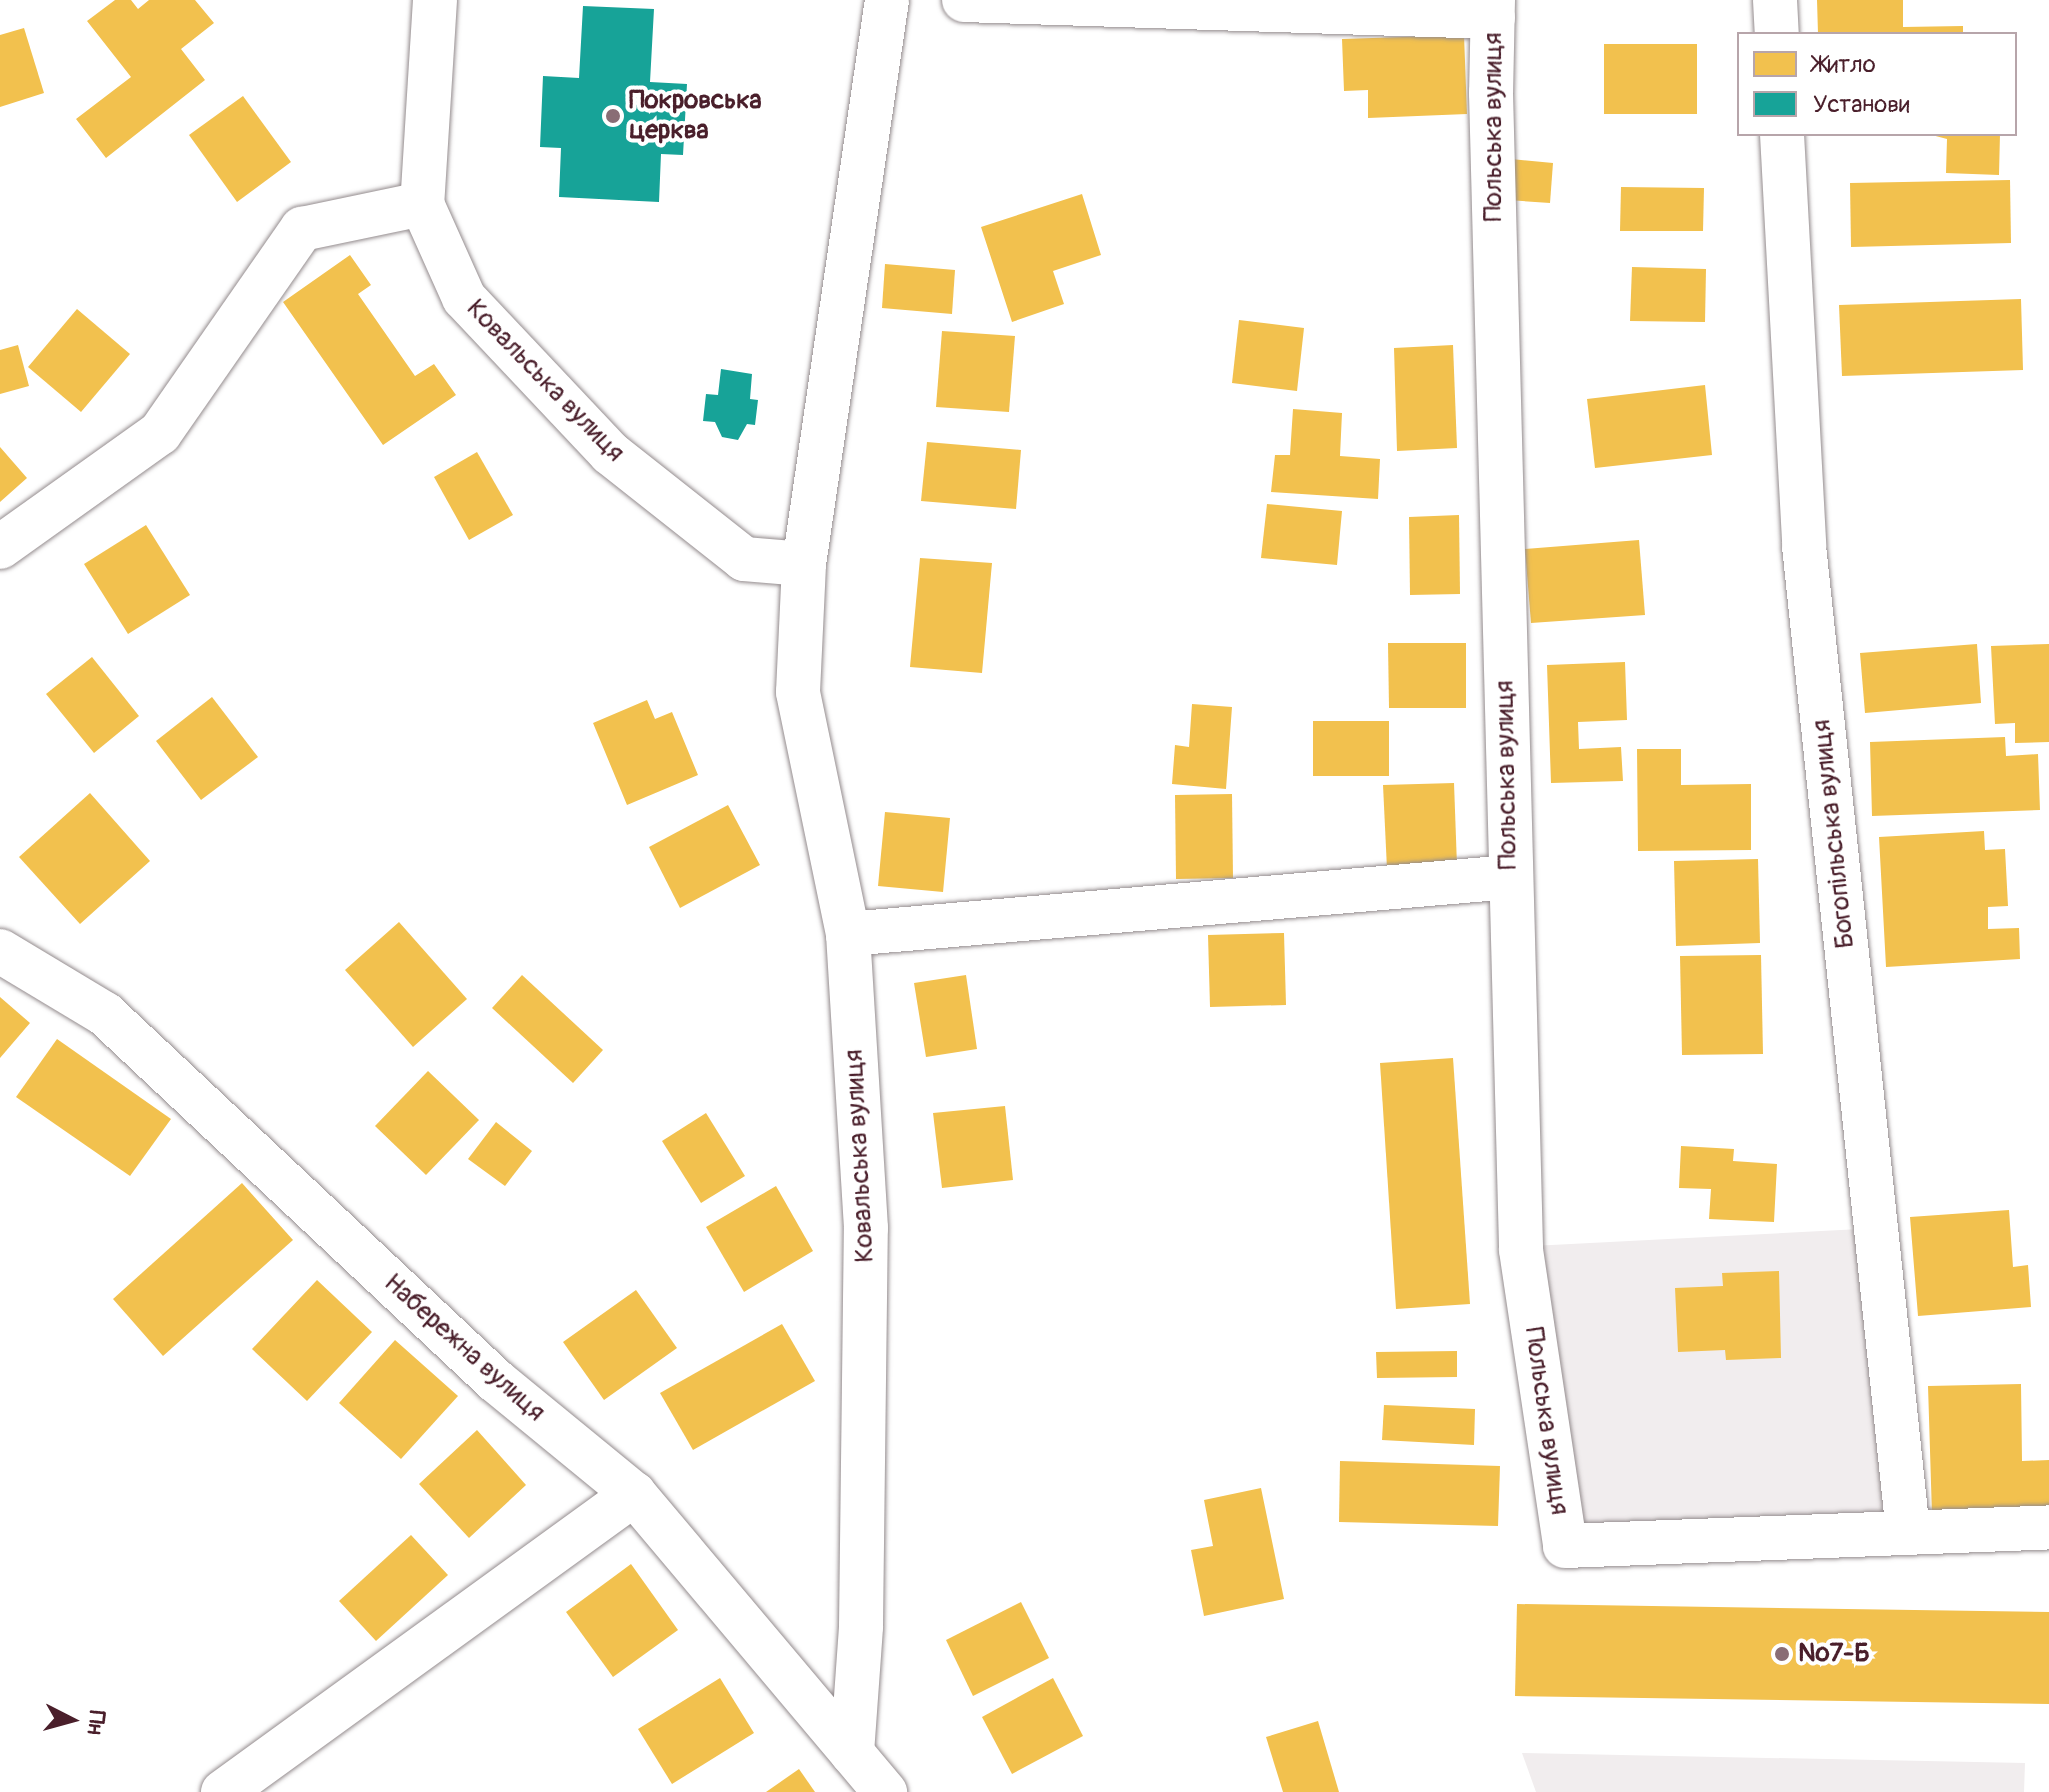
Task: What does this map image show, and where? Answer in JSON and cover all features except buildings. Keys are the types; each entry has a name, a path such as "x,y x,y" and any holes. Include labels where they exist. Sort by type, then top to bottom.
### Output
{"street":[{"name":"Ковальська вулиця","path":"435,0 422,204 464,298 610,453 744,559 804,564"},
{"name":"Ковальська вулиця","path":"852,1753 861,1612 866,1228 848,934 798,692 804,564 887,0"},
{"path":"964,0 1493,9"},
{"path":"1775,0 1777,32"},
{"name":"Польська вулиця","path":"1493,9 1510,877 1521,1250 1565,1546 1908,1533"},
{"name":"Богопільська вулиця","path":"1782,136 1804,546 1908,1533"},
{"path":"0,547 160,433 302,229 422,204"},
{"path":"848,934 1510,877"},
{"name":"Набережна вулиця","path":"0,951 105,1014 496,1381 634,1494 885,1792"},
{"path":"223,1792 634,1494"},
{"path":"1908,1533 2049,1527"}],"shaded area":[{"path":"1860,1229 1890,1515 1576,1536 1532,1246"},
{"path":"1522,1753 2025,1763 2024,1792 1536,1792"}],"place":[{"name":"Покровська церква","path":"613,116"},
{"name":"№7-Б","path":"1782,1654"}]}
